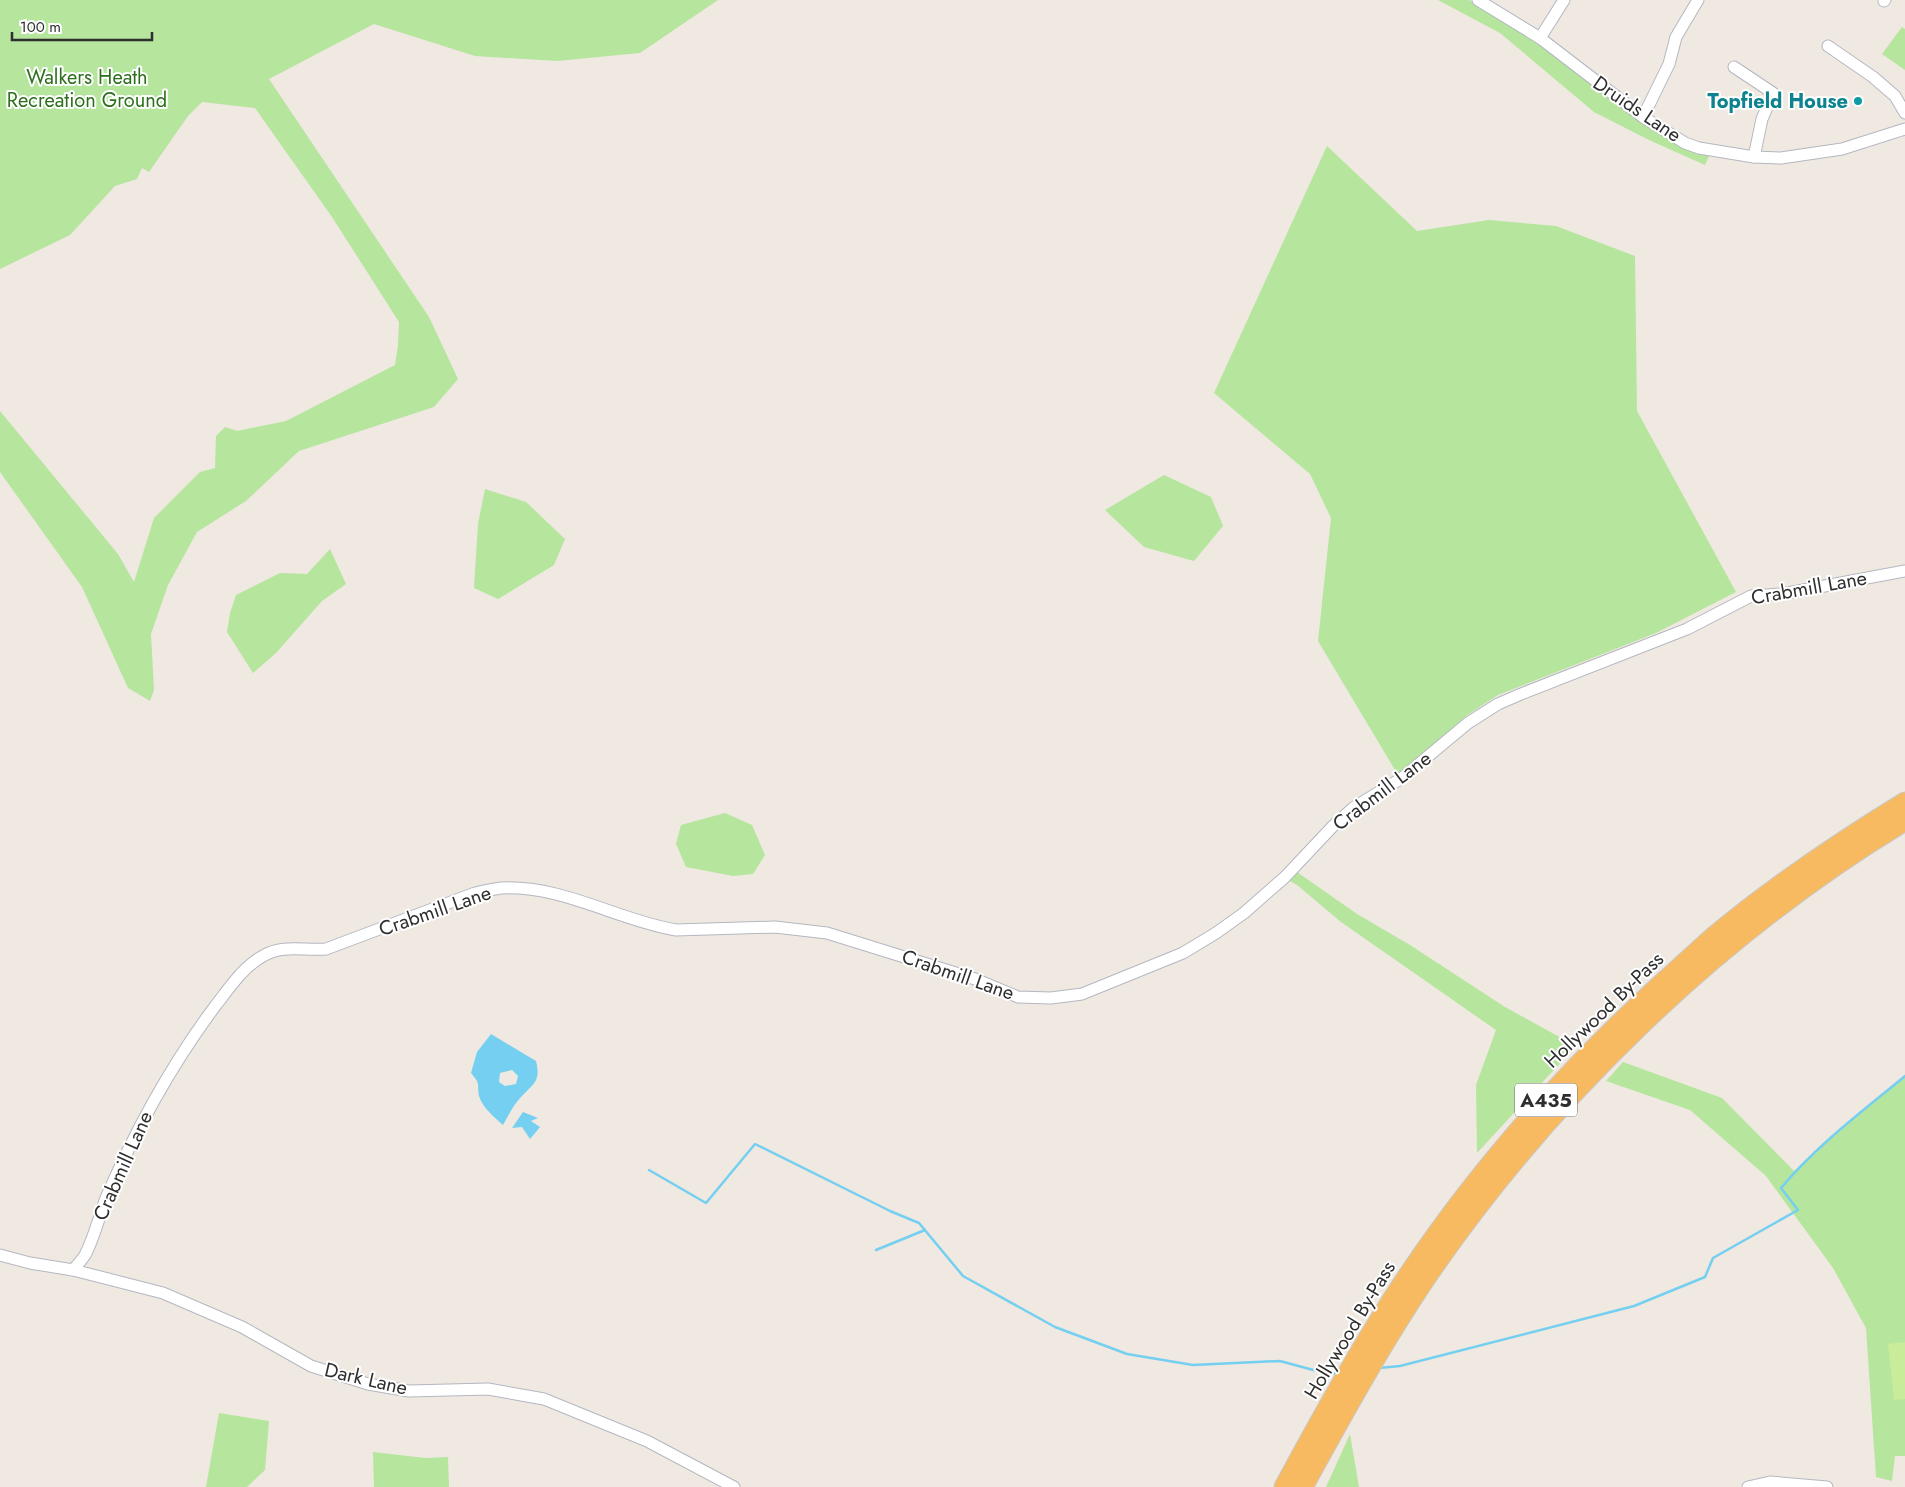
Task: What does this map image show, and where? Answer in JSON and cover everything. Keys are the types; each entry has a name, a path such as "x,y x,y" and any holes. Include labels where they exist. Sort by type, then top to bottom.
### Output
{"highway":[{"name":"Hollywood By-Pass","path":"1284,1487 1375,1326 1413,1269 1452,1214 1498,1155 1581,1061 1712,938 1786,881 1864,827 1905,802"},
{"name":"Hollywood By-Pass","path":"1303,1487 1390,1334 1426,1278 1506,1170 1597,1068 1649,1017 1721,954 1799,893 1871,842 1905,821"}],"street":[{"name":"Druids Lane","path":"1478,0 1540,38 1643,117 1685,143 1716,152 1781,158 1833,151 1869,142 1905,129"},
{"path":"1540,38 1564,0"},
{"path":"1643,117 1669,64 1676,37 1698,0"},
{"path":"1828,46 1873,77 1895,96 1905,113"},
{"path":"1734,67 1773,93 1762,119 1754,157"},
{"name":"Crabmill Lane","path":"73,1270 85,1256 106,1200 136,1132 157,1093 189,1041 228,990 244,971 264,955 284,948 326,949 475,893 500,888 528,889 572,898 662,928 676,930 775,927 827,933 975,979 1018,997 1051,998 1082,994 1183,953 1216,933 1244,913 1285,877 1334,825 1353,808 1402,778 1468,723 1498,704 1687,629 1751,596 1782,594 1905,571"},
{"name":"Dark Lane","path":"0,1254 30,1263 73,1270 163,1292 242,1327 311,1366 368,1384 409,1391 488,1389 544,1399 647,1441 734,1487"},
{"path":"85,1256 104,1278"},
{"path":"1748,1487 1770,1482 1827,1487"}],"green space":[{"name":"Walkers Heath Recreation Ground","path":"0,0 718,0 640,53 557,61 475,56 374,24 269,79 429,317 458,379 434,407 299,451 246,501 197,532 168,585 151,634 154,690 150,701 128,688 82,587 0,472 0,411 118,554 134,582 154,518 200,472 215,468 216,436 225,427 237,431 286,421 395,365 399,322 332,217 255,108 202,102 188,116 149,172 142,168 137,179 115,186 70,235 0,269"},
{"path":"1438,0 1469,0 1492,12 1646,126 1709,156 1705,165 1649,140 1594,112 1500,33"},
{"path":"1902,27 1905,29 1905,70 1882,54"},
{"path":"1327,146 1417,231 1489,220 1556,226 1635,256 1637,411 1736,592 1656,633 1498,695 1466,716 1398,775 1318,641 1331,518 1310,474 1214,393"},
{"path":"1164,475 1211,497 1223,526 1194,561 1144,547 1105,510"},
{"path":"485,489 526,502 565,539 554,565 498,599 474,588 478,524"},
{"path":"330,549 346,584 322,601 276,653 253,673 227,632 230,613 236,595 280,573 307,574"},
{"path":"725,813 752,825 765,855 753,874 733,876 686,867 676,844 681,825"},
{"path":"1297,872 1357,914 1410,945 1505,1007 1576,1046 1477,1153 1476,1085 1496,1030 1341,922 1290,881"},
{"path":"1623,1062 1722,1098 1794,1171 1905,1076 1905,1456 1895,1456 1892,1481 1876,1477 1866,1328 1833,1268 1766,1176 1690,1110 1606,1081"},
{"path":"1905,1342 1905,1399 1894,1400 1888,1344"},
{"path":"219,1413 269,1421 265,1470 247,1487 206,1487"},
{"path":"1350,1434 1359,1487 1326,1487"},
{"path":"373,1452 425,1458 448,1457 449,1487 374,1487"}],"water":[{"path":"491,1034 536,1061 538,1074 535,1082 517,1101 503,1125 486,1108 479,1096 477,1082 471,1073 477,1052","holes":["512,1070 518,1076 516,1084 505,1086 499,1082 500,1073"]},
{"path":"523,1112 538,1118 531,1121 540,1127 530,1139 522,1127 512,1128"}],"waterway":[{"path":"1379,1368 1400,1366 1634,1306 1705,1277 1713,1258 1798,1210 1781,1188 1825,1143 1905,1076"},
{"path":"649,1170 706,1203 755,1144 890,1211 919,1223 963,1276 1055,1327 1127,1354 1193,1365 1280,1361 1328,1374 1338,1373"},
{"path":"876,1250 925,1230"}],"place":[{"name":"Topfield House","path":"1858,101"}]}
